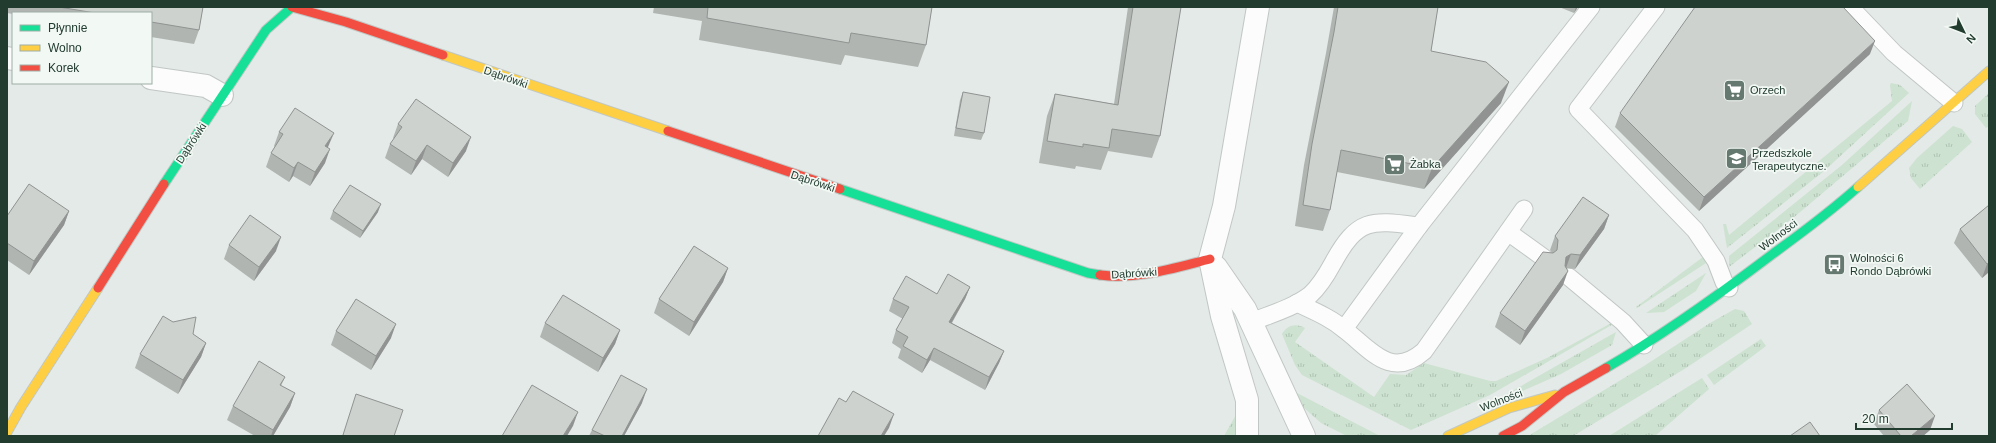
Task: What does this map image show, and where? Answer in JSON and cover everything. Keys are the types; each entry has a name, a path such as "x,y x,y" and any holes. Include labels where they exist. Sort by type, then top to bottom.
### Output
{"street":[{"name":"Dąbrówki","path":"7,432 21,407 222,95 266,30 292,7 346,22 1088,272 1115,277 1142,275 1210,259"},
{"path":"1247,436 1247,400 1222,316 1210,259 1224,206 1258,7"},
{"name":"Wolności","path":"1503,436 1522,426 1564,392 1644,345 1729,288 1838,204 1989,71"},
{"path":"152,78 206,86 222,95"},
{"path":"1210,259 1246,309 1304,436"},
{"name":"Wolności","path":"1448,436 1509,408 1564,392"}],"lane":[{"path":"1344,329 1419,226 1591,7"},
{"path":"1656,7 1578,109 1695,230 1716,261 1724,282 1729,288"},
{"path":"1850,7 1894,53 1954,103"},
{"path":"1297,303 1318,312 1344,329 1376,356 1386,361 1396,364 1416,358 1424,351 1524,209"},
{"path":"1252,322 1297,303 1319,286 1340,250 1349,237 1358,229 1370,223 1383,222 1419,226"},
{"path":"1508,232 1544,258"},
{"path":"1569,277 1623,322 1644,345"}],"green space":[{"path":"1891,83 1900,85 1909,93 1824,171 1727,248 1723,224 1726,224 1729,235 1892,101"},
{"path":"1989,93 1989,126 1986,128 1975,114 1975,106"},
{"path":"1912,101 1908,121 1793,218 1729,267 1729,256 1842,165"},
{"path":"1953,126 1962,129 1972,142 1920,189 1911,178 1909,168 1917,158"},
{"path":"1703,257 1706,263 1637,308 1636,307"},
{"path":"1706,273 1696,291 1664,312 1646,313"},
{"path":"1735,309 1744,311 1752,324 1686,368 1573,436 1528,436 1644,366 1710,323"},
{"path":"1615,321 1615,323 1490,395 1411,430 1302,375 1295,365 1282,334 1286,329 1295,325 1305,328 1295,342 1374,397 1390,374 1406,375 1424,363 1490,381 1496,381 1547,358"},
{"path":"1616,332 1612,345 1561,374 1486,407 1486,406"},
{"path":"1761,339 1766,346 1714,385 1707,375"},
{"path":"1702,378 1709,389 1655,436 1609,436"},
{"path":"1295,392 1380,436 1347,436 1321,423 1303,407"},
{"path":"1237,413 1240,436 1224,436"}],"building":[{"path":"59,7 203,7 199,30 152,22 152,12 89,12"},
{"path":"708,7 932,7 926,45 851,33 849,43 707,18"},
{"path":"1133,7 1181,7 1160,136 1112,129 1109,148 1083,144 1083,147 1047,141 1055,94 1118,105"},
{"path":"1338,7 1438,7 1431,51 1486,62 1509,82 1432,168 1341,150 1330,210 1303,205 1312,144"},
{"name":"Orzech","path":"1695,7 1843,7 1875,41 1704,197 1620,113"},
{"path":"963,92 990,97 984,133 956,128"},
{"path":"416,99 471,137 453,163 427,145 416,161 390,144 402,127 398,124"},
{"path":"295,108 334,133 325,146 330,149 315,172 298,162 294,168 271,153 283,134 279,132"},
{"path":"29,184 69,211 34,261 7,243 7,216"},
{"path":"350,185 381,204 363,231 333,211"},
{"path":"1583,197 1609,215 1580,255 1571,254 1566,257 1565,266 1568,271 1525,331 1500,313 1543,252 1553,253 1557,250 1558,240 1555,236"},
{"path":"1989,205 1989,263 1987,264 1960,229"},
{"path":"250,215 281,237 259,267 229,245"},
{"path":"694,246 728,268 694,322 659,299"},
{"path":"948,274 970,287 949,322 1004,351 989,377 934,348 927,360 903,346 908,337 896,330 909,307 893,299 906,276 937,294"},
{"path":"563,295 620,330 603,358 545,323"},
{"path":"356,299 396,324 376,356 336,331"},
{"path":"163,316 173,322 196,317 193,334 206,343 183,380 140,354"},
{"path":"259,361 285,377 280,385 295,393 273,430 233,406"},
{"path":"621,375 647,389 622,436 605,436 592,430"},
{"path":"1907,384 1935,416 1911,436 1901,436 1879,410"},
{"path":"532,385 578,412 563,436 502,436"},
{"path":"853,391 894,414 881,436 818,436 839,398 846,402"},
{"path":"356,394 403,410 394,436 343,435"},
{"path":"1810,422 1820,436 1790,436"}],"traffic: fast":[{"path":"164,184 266,30 292,7"},
{"path":"1606,368 1650,341 1713,298 1806,229 1858,187"},
{"path":"840,189 1088,273 1100,275"}],"traffic: slow":[{"path":"443,55 668,131"},
{"path":"1858,187 1989,71"},
{"path":"7,432 21,407 98,288"},
{"path":"1448,436 1509,408 1555,395"}],"traffic: jam":[{"path":"292,7 346,22 443,55"},
{"path":"668,131 840,189"},
{"path":"98,288 164,184"},
{"path":"1100,275 1142,275 1210,259"},
{"path":"1503,436 1522,426 1564,392 1606,368"}],"place":[{"name":"Orzech","path":"1735,90"},
{"name":"Przedszkole Terapeutyczne.","path":"1736,159"},
{"name":"Żabka","path":"1394,164"},
{"name":"Wolności 6 Rondo Dąbrówki","path":"1835,264"}]}
